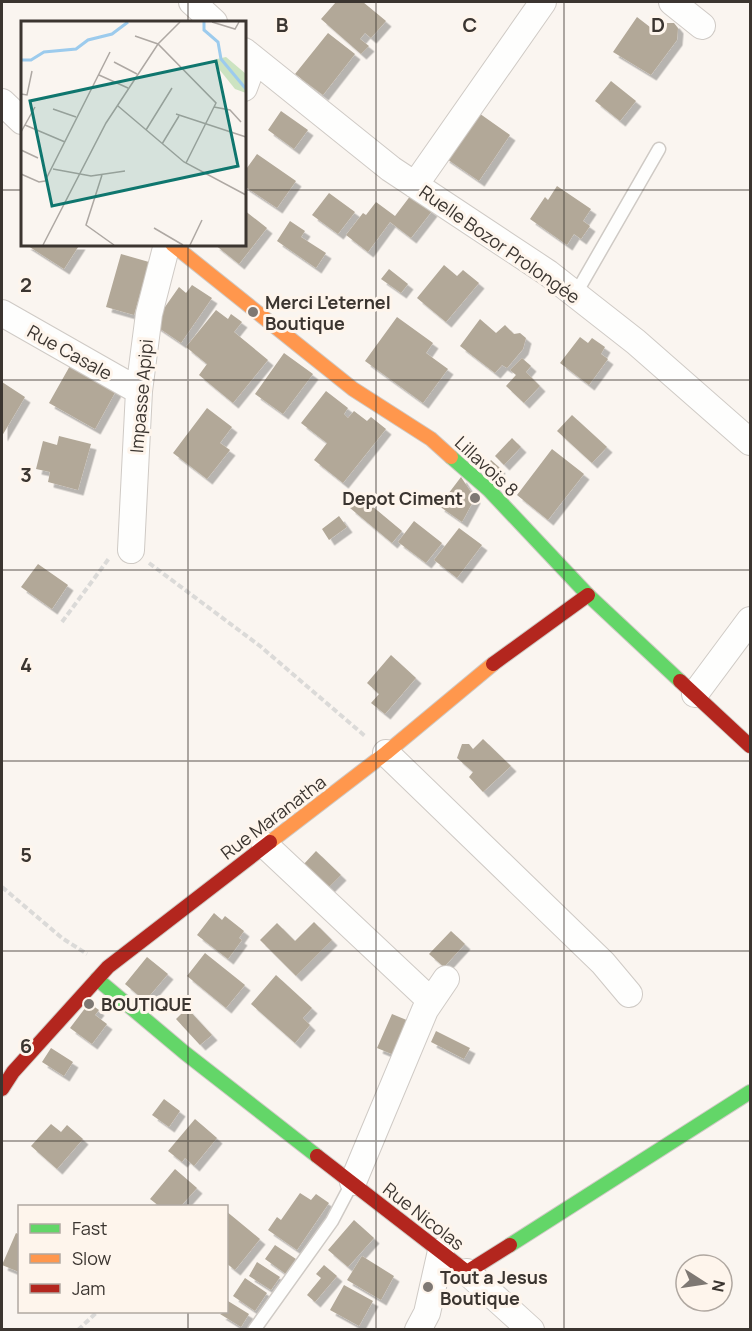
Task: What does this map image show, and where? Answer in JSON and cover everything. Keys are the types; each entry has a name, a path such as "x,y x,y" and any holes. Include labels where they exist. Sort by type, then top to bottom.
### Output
{"street":[{"path":"192,2 213,21"},
{"path":"415,185 543,2"},
{"path":"672,2 702,26"},
{"path":"246,75 249,56"},
{"name":"Ruelle Bozor Prolongée","path":"249,56 415,185 548,273 714,407 750,442"},
{"path":"2,102 21,120"},
{"name":"Impasse Apipi","path":"131,550 139,391 149,314 169,246"},
{"name":"Lillavois 8","path":"173,246 353,389 431,439 489,490 588,595 750,746"},
{"name":"Rue Casale","path":"2,313 139,391"},
{"name":"Rue Maranatha","path":"2,1089 13,1072 108,967 386,753 477,676 588,595"},
{"path":"695,694 750,620"},
{"path":"386,753 603,963 629,994"},
{"path":"265,845 431,1001"},
{"name":"Rue Nicolas","path":"97,978 185,1053 467,1272 750,1092"},
{"path":"353,1182 431,1001 446,979"},
{"path":"418,1329 427,1313 441,1251"},
{"path":"467,1272 531,1329"}],"lane":[{"path":"575,295 659,149"},
{"path":"254,1329 332,1221 353,1182"}],"path":[{"path":"62,622 115,550 131,550 260,646 386,753"},
{"path":"2,887 62,938 108,967"},
{"path":"78,1329 96,1313"}],"building":[{"path":"336,2 363,2 386,21 371,38 365,33 360,39 369,46 361,54 321,19"},
{"path":"637,17 659,34 664,23 674,23 678,28 677,40 651,75 613,52"},
{"path":"328,33 355,54 323,95 295,74"},
{"path":"611,81 636,101 620,121 595,101"},
{"path":"281,111 308,130 294,149 268,130"},
{"path":"476,111 510,135 479,181 444,157"},
{"path":"257,154 296,181 277,208 246,187 246,169"},
{"path":"557,186 591,209 583,221 590,226 581,239 574,234 567,245 530,219 545,197 548,200"},
{"path":"329,193 355,212 338,234 312,215"},
{"path":"411,195 432,211 411,238 390,222 368,252 346,235 363,213 366,215 376,202 395,216"},
{"path":"246,212 267,228 239,264 216,246 246,246"},
{"path":"290,221 305,231 301,237 326,253 316,268 277,241"},
{"path":"28,246 79,246 64,269"},
{"path":"121,254 149,262 134,315 106,307"},
{"path":"444,265 457,276 463,270 479,283 446,322 417,298"},
{"path":"389,269 408,284 401,293 381,279"},
{"path":"192,285 212,298 181,343 153,324 179,287 186,293"},
{"path":"216,310 228,319 231,314 242,322 234,332 268,360 233,403 199,375 207,364 186,347"},
{"path":"397,317 433,343 426,353 448,369 423,403 365,361"},
{"path":"480,319 496,333 505,325 514,334 520,333 526,338 523,349 507,368 502,365 495,373 460,346"},
{"path":"580,337 588,343 592,338 605,347 601,354 608,359 589,385 560,363"},
{"path":"284,353 313,374 283,414 255,394"},
{"path":"522,358 531,366 526,372 540,386 524,403 506,386 516,375 510,370"},
{"path":"71,364 117,389 95,429 49,403"},
{"path":"2,382 25,397 2,436"},
{"path":"326,391 348,408 344,414 348,418 354,411 367,421 371,417 386,429 343,483 314,460 327,443 301,423"},
{"path":"207,408 232,427 220,443 230,450 207,479 173,453"},
{"path":"572,415 607,447 592,463 557,431"},
{"path":"59,436 91,444 78,490 48,482 50,472 36,469 43,441 57,445"},
{"path":"512,438 521,447 504,465 495,456"},
{"path":"552,449 584,474 548,520 517,495"},
{"path":"491,460 500,468 493,477 484,469"},
{"path":"461,477 475,498 462,522 439,506"},
{"path":"360,496 402,531 392,543 350,508"},
{"path":"339,516 347,527 329,540 322,529"},
{"path":"414,521 442,543 426,563 398,542"},
{"path":"459,528 482,545 457,578 434,560"},
{"path":"38,564 68,585 52,609 21,587"},
{"path":"391,655 416,678 385,714 371,703 379,694 367,683"},
{"path":"483,739 511,766 483,792 469,777 473,772 457,758 462,744 469,744 473,749"},
{"path":"316,851 341,875 327,889 303,865"},
{"path":"214,913 222,920 225,916 244,931 239,938 242,940 228,959 197,935"},
{"path":"314,922 332,940 296,976 260,940 277,923 295,941"},
{"path":"451,931 465,944 444,967 429,954"},
{"path":"205,953 245,985 226,1008 187,976"},
{"path":"147,957 168,974 145,1001 125,984"},
{"path":"276,975 312,1008 303,1018 310,1025 295,1043 251,1004"},
{"path":"89,1003 99,1010 95,1015 107,1024 92,1044 70,1028"},
{"path":"187,1008 212,1035 200,1045 176,1019"},
{"path":"392,1014 409,1021 394,1055 377,1048"},
{"path":"436,1031 470,1048 464,1059 431,1042"},
{"path":"51,1048 73,1062 64,1076 42,1062"},
{"path":"164,1099 180,1111 169,1127 152,1115"},
{"path":"195,1119 217,1138 194,1166 185,1158 182,1162 168,1151"},
{"path":"51,1124 61,1132 67,1125 83,1139 57,1169 31,1146"},
{"path":"175,1169 197,1188 182,1205 158,1205 150,1199"},
{"path":"300,1193 311,1200 316,1194 329,1203 297,1250 268,1230 277,1217 281,1220"},
{"path":"228,1213 260,1239 235,1270 228,1265"},
{"path":"354,1220 374,1238 348,1267 328,1250"},
{"path":"16,1233 18,1234 18,1272 2,1265"},
{"path":"275,1245 296,1259 286,1274 265,1259"},
{"path":"362,1256 394,1276 381,1300 347,1280"},
{"path":"257,1262 280,1277 271,1290 249,1276"},
{"path":"324,1265 337,1276 315,1302 307,1295 321,1278 316,1274"},
{"path":"245,1278 267,1293 255,1311 233,1296"},
{"path":"344,1285 373,1301 359,1326 330,1310"},
{"path":"228,1301 249,1314 241,1327 220,1314 228,1313"}],"traffic: fast":[{"path":"451,457 489,490 588,595 680,681"},
{"path":"97,979 185,1053 317,1156"},
{"path":"510,1245 750,1092"}],"traffic: slow":[{"path":"174,246 353,389 431,439 451,457"},
{"path":"270,842 386,753 493,664"}],"traffic: jam":[{"path":"493,664 588,595"},
{"path":"680,681 750,746"},
{"path":"2,1089 13,1072 108,967 270,842"},
{"path":"317,1156 467,1272 510,1245"}],"place":[{"name":"Merci L'eternel Boutique","path":"253,312"},
{"name":"Depot Ciment","path":"475,498"},
{"name":"BOUTIQUE","path":"89,1004"},
{"name":"Tout a Jesus Boutique","path":"428,1287"}]}
